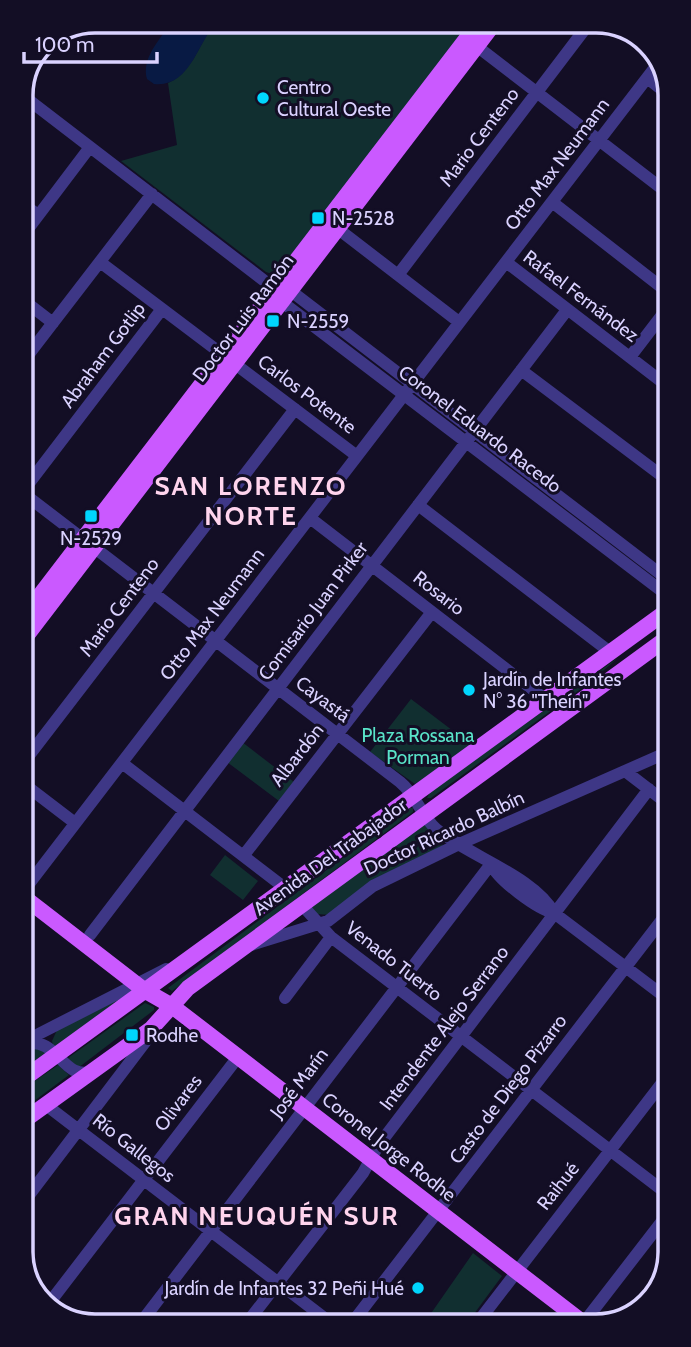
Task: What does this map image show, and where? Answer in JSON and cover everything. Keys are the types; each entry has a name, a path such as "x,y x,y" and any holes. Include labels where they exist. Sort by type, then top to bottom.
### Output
{"main road":[{"name":"Doctor Luis Ramón","path":"472,43 476,33"},
{"name":"Doctor Luis Ramón","path":"33,626 88,543 282,294 472,43 483,33"},
{"name":"Doctor Luis Ramón","path":"33,605 88,543"},
{"name":"Avenida Del Trabajador","path":"33,1071 145,984 182,962 658,617"},
{"name":"Avenida Del Trabajador","path":"33,1114 145,1034 188,988 658,644"},
{"name":"Coronel Jorge Rodhe","path":"33,895 90,935 145,984 167,1012 238,1057 574,1314"},
{"name":"Coronel Jorge Rodhe","path":"33,895 145,984"}],"street":[{"name":"Mario Centeno","path":"398,275 583,33"},
{"path":"472,43 658,186"},
{"name":"Otto Max Neumann","path":"33,878 652,71"},
{"path":"647,78 657,86"},
{"name":"Coronel Eduardo Racedo","path":"33,103 282,294 404,395 466,442 658,573"},
{"path":"33,222 90,147"},
{"path":"33,349 152,194"},
{"path":"552,202 658,284"},
{"path":"33,211 38,215"},
{"path":"332,225 460,322"},
{"name":"Carlos Potente","path":"100,262 357,456"},
{"name":"Rafael Fernández","path":"506,262 658,379"},
{"name":"Coronel Eduardo Racedo","path":"282,294 412,384 658,573"},
{"path":"33,308 53,323"},
{"name":"Abraham Gotlip","path":"33,479 162,309"},
{"name":"Comisario Juan Pirker","path":"90,935 567,310"},
{"path":"630,358 658,321"},
{"path":"521,370 658,473"},
{"name":"Mario Centeno","path":"33,750 295,409"},
{"name":"Cayastá","path":"33,500 404,785 436,829 457,845 491,864 499,876 540,908 555,913 658,992"},
{"path":"418,505 610,652"},
{"name":"Rosario","path":"310,518 545,699"},
{"name":"Albardón","path":"243,855 432,612"},
{"name":"Doctor Ricardo Balbín","path":"240,949 319,925 332,919 368,889 457,845 658,756"},
{"path":"122,763 285,888"},
{"path":"625,771 658,796"},
{"name":"Intendente Alejo Serrano","path":"254,1314 363,1173 378,1146 649,789"},
{"path":"33,791 75,823"},
{"name":"José Marín","path":"147,1314 491,864"},
{"name":"Venado Tuerto","path":"301,904 331,937 658,1187"},
{"name":"Casto de Diego Pizarro","path":"359,1314 658,925"},
{"path":"285,998 331,937"},
{"path":"33,1038 66,1019 145,984"},
{"path":"33,1190 145,1045 167,1012"},
{"path":"54,1052 49,1039 52,1031 66,1019"},
{"path":"33,1043 54,1052 74,1070 84,1073 93,1071"},
{"name":"Olivares","path":"53,1296 238,1057"},
{"name":"Raihué","path":"484,1314 658,1088"},
{"name":"Río Gallegos","path":"46,1105 319,1314"},
{"path":"589,1314 658,1226"}],"green space":[{"path":"209,33 465,33 275,275 266,272 121,161 177,145 168,83 190,64"},
{"path":"619,657 589,683 431,798 427,798 430,792"},
{"name":"Plaza Rossana Porman","path":"411,699 473,746 415,784 370,752"},
{"path":"242,742 294,782 279,801 227,762"},
{"path":"413,808 413,812 172,991 168,988"},
{"path":"423,823 444,841 441,848 330,915 317,914 310,909 310,902"},
{"path":"225,855 258,881 243,900 210,875"},
{"path":"127,995 59,1048 53,1045 57,1030"},
{"path":"145,1003 154,1007 154,1010 78,1068 68,1058"},
{"path":"33,1047 49,1051 33,1066"},
{"path":"58,1065 69,1075 33,1102 33,1082"},
{"path":"473,1253 502,1276 474,1314 431,1314"}],"water":[{"path":"164,33 208,33 185,71 166,83 154,84 147,79 146,65"}],"place":[{"name":"Centro Cultural Oeste","path":"263,98"},
{"name":"N-2528","path":"318,218"},
{"name":"N-2559","path":"273,321"},
{"name":"N-2529","path":"91,516"},
{"name":"Jardín de Infantes N° 36 \"Theín\"","path":"469,690"},
{"name":"Rodhe","path":"132,1035"},
{"name":"Jardín de Infantes 32 Peñi Hué","path":"418,1288"}],"district":[{"name":"SAN LORENZO NORTE","path":"251,501"},
{"name":"GRAN NEUQUÉN SUR","path":"257,1216"}]}
